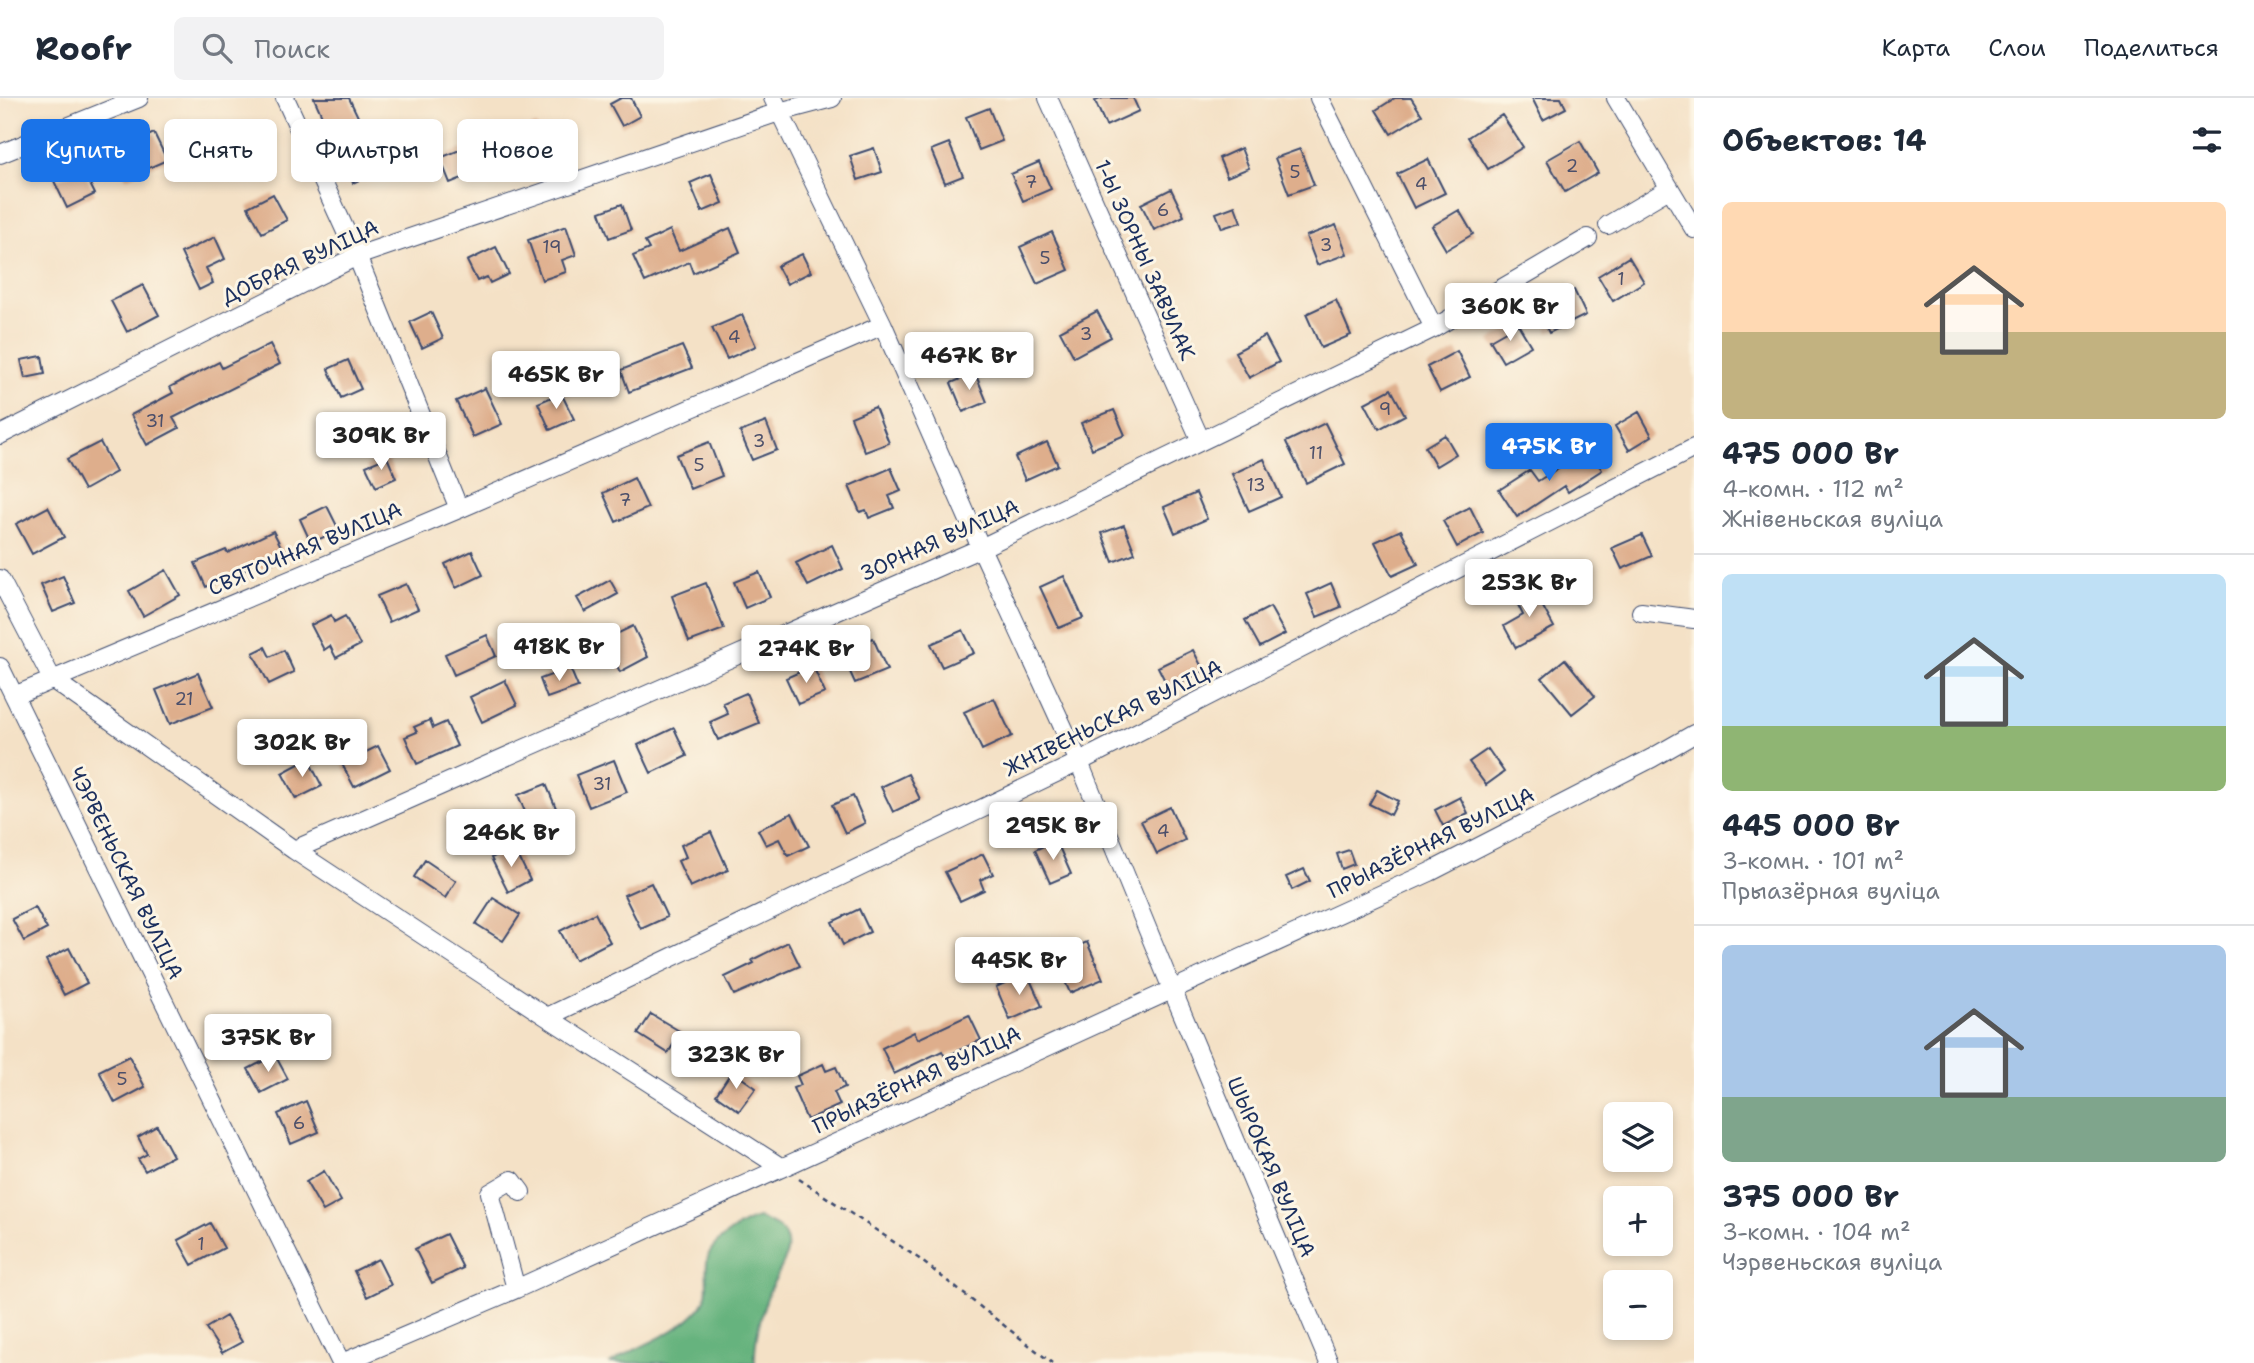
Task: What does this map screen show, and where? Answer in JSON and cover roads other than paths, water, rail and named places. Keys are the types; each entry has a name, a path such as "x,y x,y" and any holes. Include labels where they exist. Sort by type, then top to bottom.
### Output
{"street":[{"path":"0,154 139,98"},
{"path":"285,98 357,256 459,509"},
{"name":"ДОБРАЯ ВУЛІЦА","path":"0,435 357,256 776,105 832,98"},
{"name":"1-Ы ЗОРНЫ ЗАВУЛАК","path":"1048,98 1200,441"},
{"path":"1319,98 1434,328"},
{"path":"1616,98 1694,229"},
{"name":"ШЫРОКАЯ ВУЛІЦА","path":"776,105 883,325 1079,762 1329,1363"},
{"path":"1608,225 1670,189"},
{"name":"ЗОРНАЯ ВУЛІЦА","path":"294,850 981,548 1434,328 1588,238"},
{"name":"СВЯТОЧНАЯ ВУЛІЦА","path":"14,696 459,509 883,325"},
{"name":"ЖНІВЕНЬСКАЯ ВУЛІЦА","path":"547,1017 1079,762 1694,448"},
{"path":"0,579 52,679 294,850 782,1168"},
{"path":"1641,612 1694,619"},
{"name":"ЧЭРВЕНЬСКАЯ ВУЛІЦА","path":"0,667 342,1363"},
{"name":"ПРЫАЗЁРНАЯ ВУЛІЦА","path":"342,1363 516,1289 1430,872 1694,734"},
{"path":"516,1289 490,1193 512,1180 521,1192"}]}
